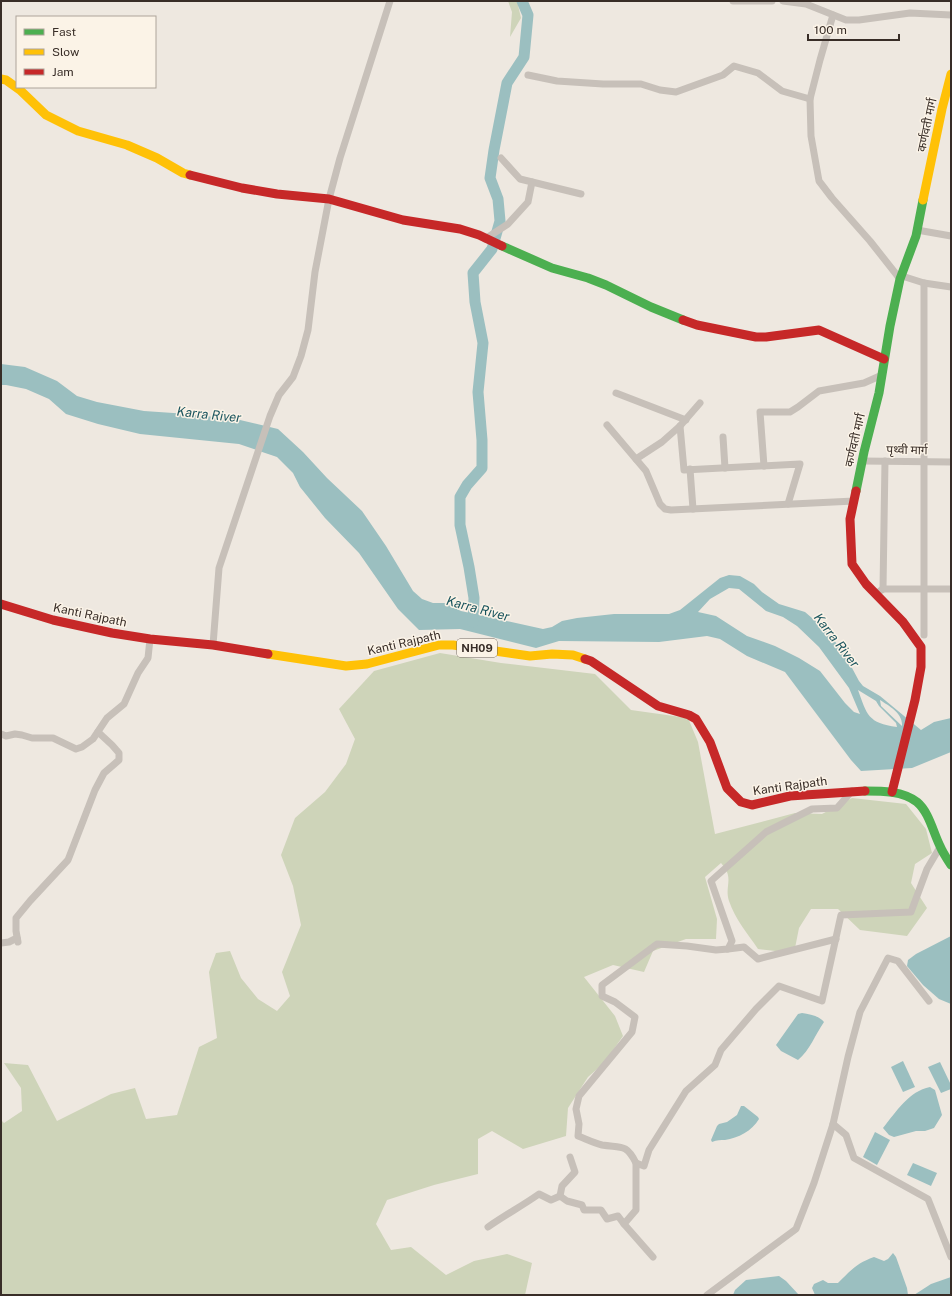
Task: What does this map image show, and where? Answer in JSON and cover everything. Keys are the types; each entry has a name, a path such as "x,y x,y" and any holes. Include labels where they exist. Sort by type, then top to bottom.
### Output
{"main road":[{"name":"कर्णवती मार्ग","path":"892,792 915,700 921,667 920,647 879,591 866,584 852,564 850,519 862,461 879,392 890,326 901,278 917,230 942,109 951,74"},
{"path":"1,79 6,80 16,87"},
{"path":"17,88 46,116 78,131 127,145 157,158 183,173 242,188 277,194 329,199 403,220 460,228 552,268 588,278 606,285 651,307 697,325 756,337 819,330 884,359"},
{"name":"Kanti Rajpath","path":"1,604 53,620 112,633 150,639 212,645 346,666 368,664 439,645 469,647 530,656 552,654 573,655 591,661 658,706 689,715 696,719 710,742 727,788 741,802 752,805 790,796 852,791 892,792"},
{"name":"NH09","path":"892,792 904,795 917,802 925,812 940,847 951,865"}],"street":[{"path":"212,645 219,568 270,416 279,395 293,377 301,356 308,330 315,272 329,199 340,158 390,1"},
{"path":"734,1 772,1"},
{"path":"783,1 806,4 846,20 859,20 910,13 951,15"},
{"path":"833,15 810,99 811,136 819,181 901,278 951,287"},
{"path":"528,75 565,81 603,84 641,84 660,90 676,92 723,75 734,66 758,73 782,91 810,99"},
{"path":"501,158 520,179 581,194"},
{"path":"487,240 508,224 528,202 532,182"},
{"path":"917,230 951,236"},
{"path":"924,283 924,635"},
{"path":"764,466 760,412 790,412 819,391 864,383 882,375"},
{"path":"616,393 686,420"},
{"path":"636,459 662,442 686,420 700,404"},
{"path":"608,425 646,471 660,504 665,509 671,510 854,501"},
{"path":"680,426 684,470 800,464 788,504"},
{"path":"723,437 725,468"},
{"name":"पृथ्वी मार्ग","path":"862,461 951,462"},
{"path":"885,461 879,591 951,589"},
{"path":"690,469 693,509"},
{"path":"1,734 6,736 15,734 32,738 53,738 76,749 82,747 93,739 100,726 107,718 124,704 138,673 148,658 150,639"},
{"path":"1,943 17,940 16,918 68,860 95,790 104,773 119,760 119,753 98,732"},
{"path":"728,949 732,941 711,881 766,832 812,809 837,808 852,791"},
{"path":"636,1163 644,1166 650,1150 686,1091 715,1065 721,1050 756,1009 779,986 822,1001 841,915 911,912 927,869 940,847"},
{"path":"624,1224 636,1210 636,1163 631,1154 621,1146 602,1145 578,1136 579,1124 576,1109 579,1096 632,1032 635,1017 615,1002 602,996 602,985 657,944 716,950 744,947 758,959 836,939"},
{"path":"707,1295 796,1229 814,1183 833,1124 860,1012 888,958 898,961 929,1002"},
{"path":"833,1124 846,1135 854,1158 928,1198 951,1257"},
{"path":"560,1196 562,1186 575,1172 570,1157"},
{"path":"488,1227 539,1194 550,1200 560,1196"},
{"path":"560,1196 567,1201 582,1205 584,1210 601,1210 607,1219 618,1216 653,1257"}],"green space":[{"path":"508,1 517,1 521,18 510,37 512,12"},
{"path":"440,653 501,663 595,674 631,710 688,718 698,742 715,834 795,813 822,814 852,798 906,804 926,829 932,853 915,864 911,883 927,908 907,936 860,930 838,909 811,909 799,928 794,953 758,949 738,920 732,908 728,896 727,873 721,863 705,877 717,919 716,939 686,939 653,951 644,972 613,965 584,977 615,1016 623,1036 604,1063 588,1077 568,1108 566,1136 523,1149 492,1131 478,1139 478,1174 434,1185 387,1200 376,1224 391,1250 411,1247 446,1275 474,1261 507,1254 532,1263 525,1295 1,1295 1,1120 4,1123 22,1111 21,1088 4,1063 28,1065 57,1121 111,1094 135,1088 146,1119 177,1115 199,1047 217,1038 209,972 216,953 230,951 241,978 258,999 277,1011 290,996 282,972 301,925 293,886 281,855 295,818 325,792 346,764 355,739 339,709 374,671"}],"water":[{"path":"1,364 25,367 57,381 77,396 97,402 144,411 240,420 278,429 362,511 386,546 413,591 422,599 433,603 444,603 461,611 543,629 552,627 562,621 577,618 614,614 669,614 680,610 720,578 729,575 740,576 754,584 762,592 779,604 805,612 826,630 844,653 863,686 880,696 921,730 934,722 951,718 951,752 912,768 861,771 851,760 785,672 747,656 720,639 707,636 659,642 559,641 536,648 460,629 419,630 398,609 359,553 325,518 300,487 293,473 277,457 239,444 140,434 98,424 66,414 49,399 26,389 1,385","holes":["729,588 739,589 766,611 783,617 797,626 819,647 849,688 860,714 854,712 845,703 820,671 775,646 747,636 716,616 698,612 710,599","858,690 876,701 896,723 897,727 874,720 867,712","880,700 895,710 902,721 902,726 881,706"]},
{"path":"951,936 951,1004 939,999 923,985 907,966 908,960 916,954"},
{"path":"802,1013 817,1017 824,1022 809,1047 798,1060 781,1051 776,1045 798,1014"},
{"path":"903,1061 915,1087 903,1092 891,1067"},
{"path":"940,1062 951,1085 951,1089 941,1093 928,1067"},
{"path":"930,1087 935,1090 942,1115 934,1128 894,1137 889,1135 883,1128 898,1109 916,1093 922,1089"},
{"path":"741,1106 744,1106 758,1117 759,1119 753,1127 740,1136 712,1142 711,1140 717,1126 727,1122 737,1115"},
{"path":"875,1132 890,1140 877,1165 863,1157"},
{"path":"913,1163 937,1173 931,1186 907,1175"},
{"path":"893,1253 896,1257 908,1295 815,1295 812,1288 814,1284 823,1280 828,1283 838,1283 859,1264 874,1257 884,1261"},
{"path":"779,1276 799,1295 733,1295 735,1290 746,1280"},
{"path":"951,1277 951,1295 914,1295 931,1284"}],"waterway":[{"name":"Karra River","path":"473,622 474,598 460,525 460,497 467,485 482,468 482,440 478,392 483,343 475,302 473,273 492,249 500,221 498,199 490,178 507,83 524,57 528,15 522,1"}],"traffic: fast":[{"path":"856,491 879,393 890,326 900,279 916,236 923,200"},
{"path":"502,246 552,268 588,278 606,285 651,307 683,320"},
{"path":"865,791 899,794 911,798 917,802 925,811 941,849 951,865"}],"traffic: slow":[{"path":"923,200 951,74"},
{"path":"1,79 6,80 16,87"},
{"path":"17,88 46,115 78,131 127,145 157,158 183,173 190,175"},
{"path":"268,654 346,666 367,664 439,645 453,645 530,656 552,654 573,655 585,659"}],"traffic: jam":[{"path":"190,175 242,188 277,194 329,199 403,220 460,229 479,235 502,246"},
{"path":"683,320 697,325 756,337 819,330 884,359"},
{"path":"856,491 850,519 852,564 866,584 903,622 921,647 921,667 915,700 892,792"},
{"path":"1,604 53,620 112,633 150,639 213,645 268,654"},
{"path":"585,659 591,661 658,706 689,715 696,719 710,742 727,788 741,802 752,805 790,796 865,791"}]}
